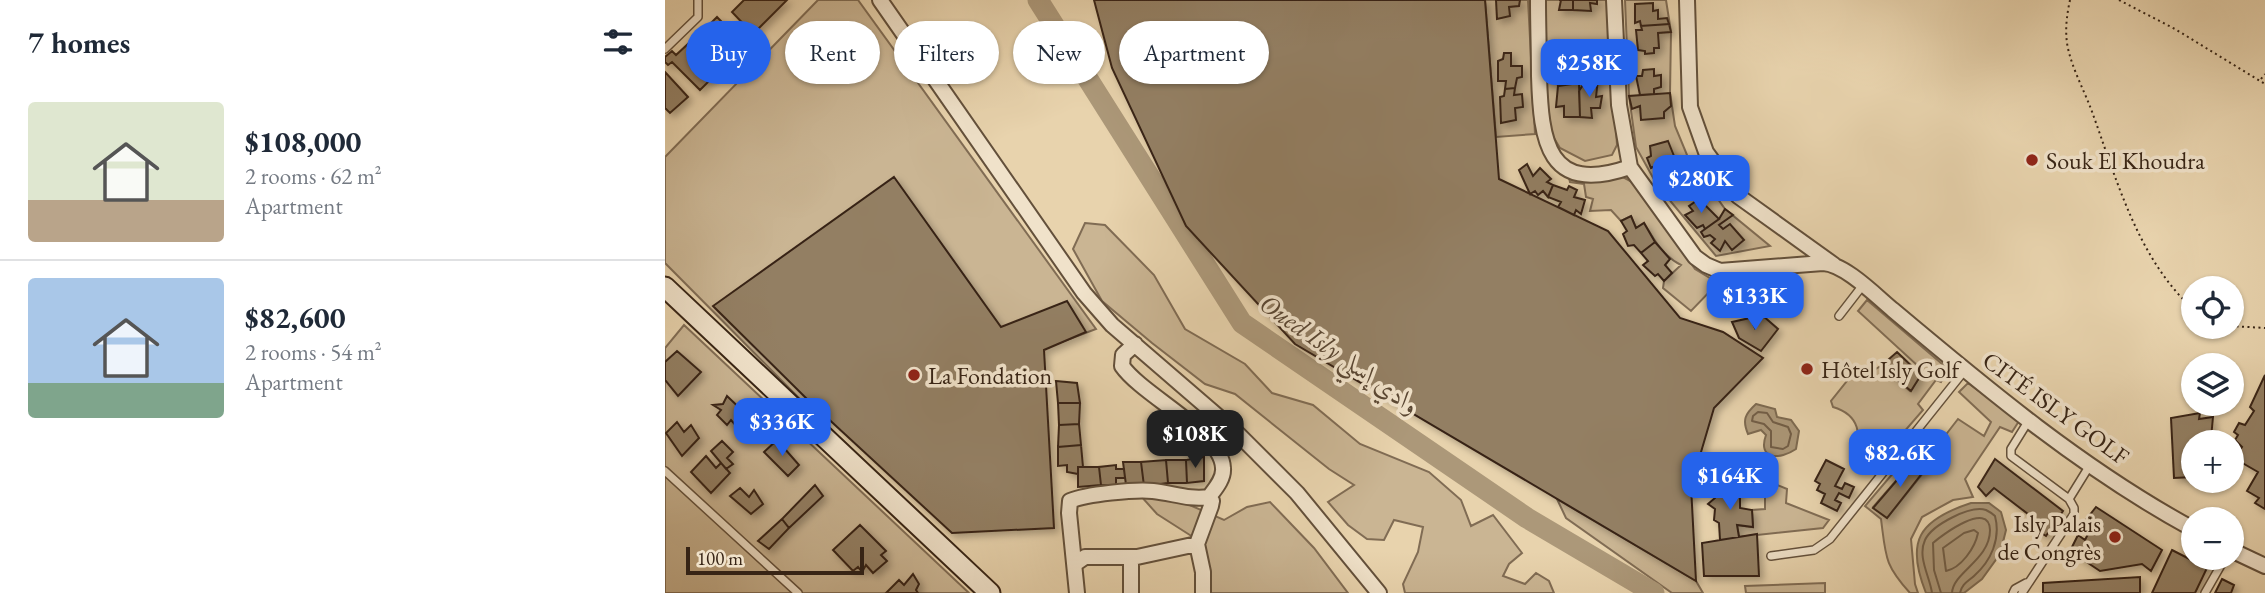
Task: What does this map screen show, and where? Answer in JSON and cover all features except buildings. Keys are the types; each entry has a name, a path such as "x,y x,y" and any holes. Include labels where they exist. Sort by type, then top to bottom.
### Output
{"street":[{"path":"880,0 1084,293 1112,324 1236,432 1297,493 1377,592"},
{"path":"1538,0 1540,114 1544,136 1551,151 1560,164 1586,176 1630,167"},
{"path":"1614,0 1619,105 1630,167 1688,248 1706,265 1720,271 1823,263 1834,265"},
{"name":"CITÉ ISLY GOLF","path":"1688,0 1690,107 1706,152 1738,196 1863,285 2029,420 2091,464 2181,521"},
{"path":"665,287 990,593"},
{"path":"1077,593 1069,513 1073,499 1132,491 1154,491 1196,499 1209,497 1223,474 1221,457 1206,438 1126,372 1123,355 1135,344"},
{"path":"1203,593 1203,572 1197,544 1211,506 1209,497"},
{"path":"1075,564 1085,557 1131,557 1197,544"},
{"path":"2244,556 2265,566"},
{"path":"1131,557 1131,593"}],"lane":[{"path":"665,49 698,17 698,0"},
{"path":"1839,316 1863,285"},
{"path":"1770,555 1814,551 1830,539 1965,370"},
{"path":"2022,593 2074,514 2069,499 2011,456 2011,449 2029,420"},
{"path":"2069,499 2091,464"},
{"path":"665,471 798,593"},
{"path":"2205,593 2218,570"},
{"path":"2013,593 2029,581"}],"path":[{"path":"2070,0 2066,16 2067,44 2120,188 2145,247 2181,296"},
{"path":"2119,0 2175,29 2265,84"},
{"path":"2260,80 2265,74"},
{"path":"2244,327 2265,328"}],"shaded area":[{"path":"818,0 858,0 873,21 798,21"},
{"path":"1485,0 1528,0 1535,134 1496,137"},
{"path":"1542,0 1608,0 1617,145 1612,155 1585,161 1560,148 1546,125"},
{"path":"1625,0 1666,0 1671,32 1670,93 1675,126 1687,155 1725,209 1770,246 1716,256 1657,185 1636,147 1629,96"},
{"path":"880,30 894,50 894,84 919,84 1096,329 1035,352 879,336 804,403 665,263 665,157 736,84 771,84 771,48 785,34 785,84 880,84"},
{"path":"1568,174 1598,182 1621,176 1634,183 1695,269 1718,283 1691,311 1663,288 1664,281 1681,265 1664,252 1644,223 1636,228 1631,216 1621,221 1611,210 1590,211 1593,199 1586,197 1584,184 1570,182"},
{"path":"1085,223 1105,225 1154,275 1185,329 1245,364 1272,393 1313,405 1360,444 1429,472 1461,500 1471,526 1493,515 1522,553 1509,564 1503,576 1525,584 1536,573 1549,581 1554,593 1405,593 1403,584 1418,552 1423,527 1394,520 1384,540 1367,539 1348,525 1328,502 1354,485 1329,469 1235,394 1205,384 1102,301 1073,249"},
{"path":"1867,300 1948,369 1941,382 1936,380 1918,404 1923,410 1871,470 1854,459 1858,434 1854,421 1849,415 1833,407 1831,401 1855,371 1865,375 1881,366 1910,391 1921,375 1918,366 1858,311"},
{"path":"684,325 969,593 665,593 665,348"},
{"path":"1968,383 2019,421 2012,432 2000,427 1965,479 1973,497 1953,500 1922,517 1911,539 1918,593 1910,593 1891,567 1881,519 1865,506 1894,472 1901,475 1873,507 1887,518 1927,468 1916,458 1929,438 1937,446 1958,419 1984,436 1991,422 1959,392"},
{"path":"1749,473 1787,489 1786,503 1829,520 1823,528 1739,537 1737,525 1753,527 1752,510 1765,509 1765,496 1754,495"},
{"path":"1162,493 1224,520 1247,507 1270,502 1314,548 1348,593 1205,593 1193,537 1157,514 1140,495"},
{"path":"1557,499 1696,581 1703,593 1672,593 1566,518"},
{"path":"1825,583 1825,593 1746,593 1745,586"}],"water":[{"path":"1756,404 1775,409 1777,417 1791,420 1799,431 1796,449 1783,455 1772,455 1765,449 1766,435 1761,430 1748,434 1746,418"},
{"path":"1971,503 1989,503 2001,512 2006,530 2000,554 1982,579 1964,593 1926,593 1917,559 1917,546 1921,535 1928,525 1939,517"}],"waterway":[{"name":"Oued Isly وادي إسلي","path":"1038,0 1242,323 1527,518 1654,593"}],"place":[{"name":"Souk El Khoudra","path":"2032,160"},
{"name":"Hôtel Isly Golf","path":"1807,369"},
{"name":"La Fondation","path":"914,375"},
{"name":"Isly Palais de Congrès","path":"2115,537"}]}
